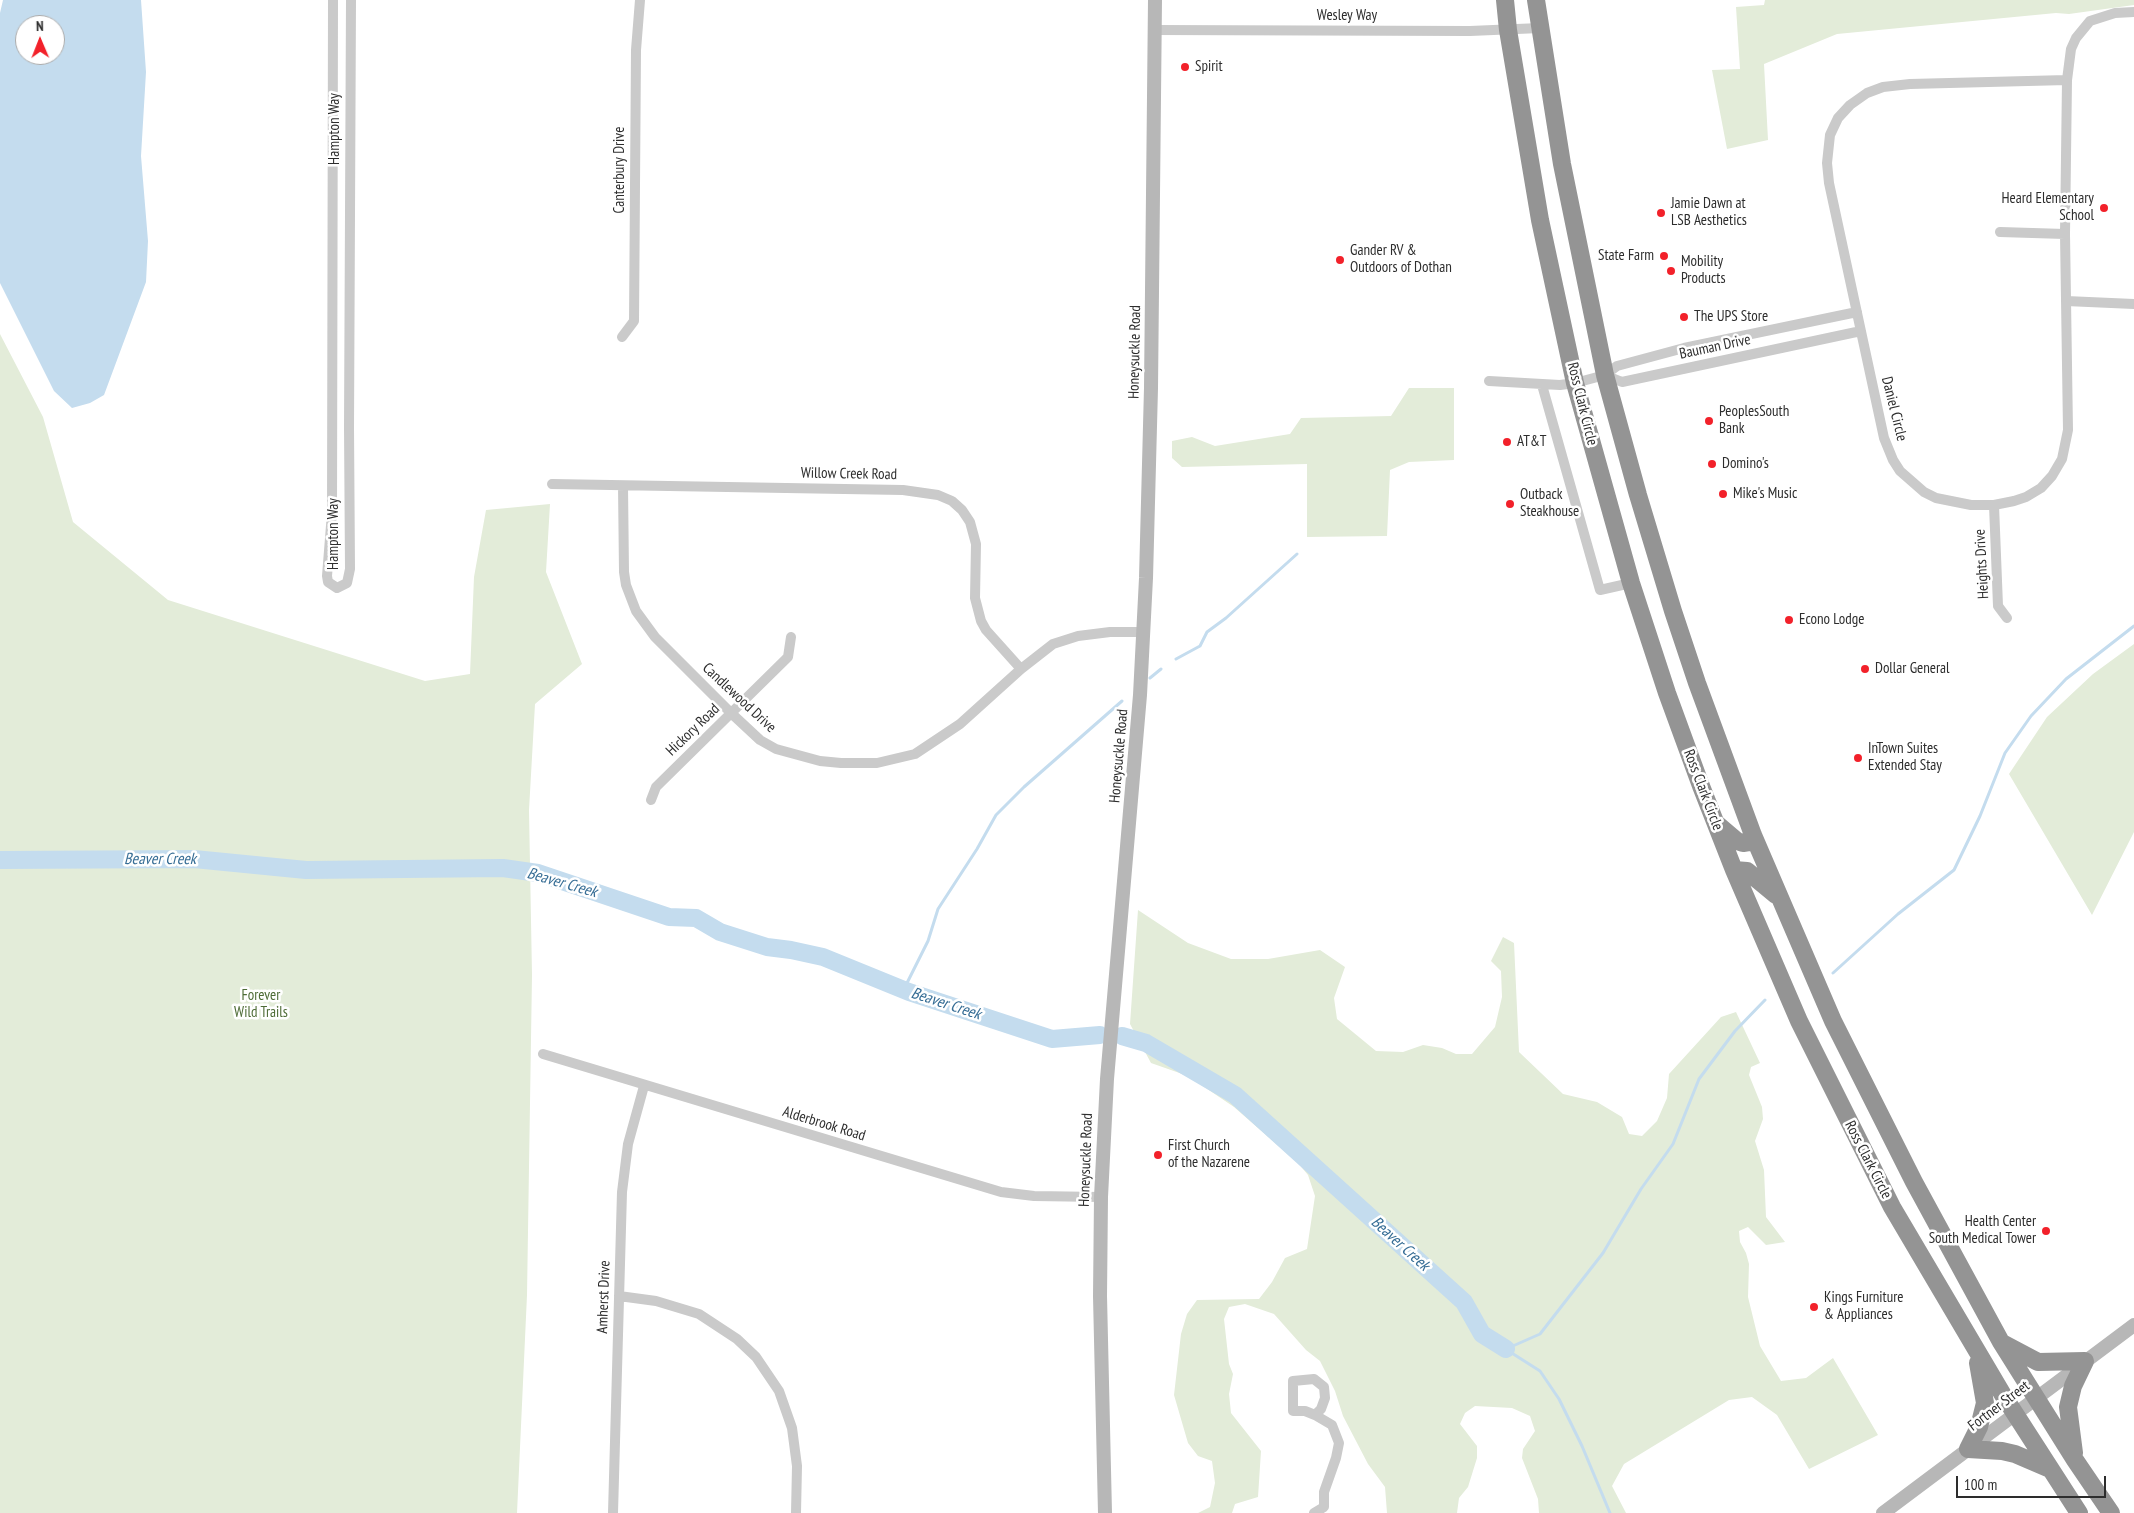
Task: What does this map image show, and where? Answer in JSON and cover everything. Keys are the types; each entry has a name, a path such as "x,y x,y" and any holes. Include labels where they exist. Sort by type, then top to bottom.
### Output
{"highway":[{"name":"Ross Clark Circle","path":"1505,0 1508,30 1540,220 1576,383 1631,583 1670,700 1715,822 1798,1020 1862,1150 1900,1221 1976,1350 2079,1513"},
{"name":"Ross Clark Circle","path":"1536,0 1562,164 1605,375 1638,495 1675,618 1717,741 1755,841 1853,1064 1918,1190 2001,1342 2075,1460 2111,1513"},
{"path":"1715,822 1737,841 1743,843 1755,841"},
{"path":"1734,870 1747,870 1779,897"},
{"path":"2001,1342 2038,1362 2085,1361 2073,1386 2068,1407 2075,1460"},
{"path":"1976,1350 1985,1403 1979,1427 1968,1449 2002,1451 2015,1454 2050,1469"}],"main road":[{"name":"Honeysuckle Road","path":"1105,1513 1100,1316 1100,1197 1106,1087 1128,839 1143,632 1151,406 1155,0"},
{"name":"Fortner Street","path":"1883,1513 2134,1325"}],"street":[{"name":"Hampton Way","path":"333,0 332,513 327,576 328,582 337,588 343,587 347,582 350,569 351,0"},
{"name":"Canterbury Drive","path":"622,337 634,322 636,50 640,0"},
{"path":"2067,80 2072,49 2076,38 2090,21 2115,13 2134,12"},
{"name":"Wesley Way","path":"1154,30 1508,30 1540,28"},
{"name":"Daniel Circle","path":"2067,80 2065,234 2068,430 2062,459 2052,476 2035,492 2014,501 1994,505 1960,504 1936,498 1924,492 1900,471 1884,438 1829,183 1827,163 1830,135 1838,118 1850,105 1875,89 1896,85 2067,80"},
{"path":"2000,232 2065,234"},
{"path":"2066,302 2134,304"},
{"name":"Bauman Drive","path":"1489,381 1560,386 1576,383 1605,375 1617,366 1684,348 1857,312"},
{"name":"Bauman Drive","path":"1605,375 1622,382 1861,331"},
{"path":"1542,385 1600,590 1631,583"},
{"name":"Willow Creek Road","path":"552,484 903,490 938,495 952,501 962,510 970,522 976,544 975,598 981,621 986,630 1022,669"},
{"name":"Candlewood Drive","path":"623,486 624,572 630,599 644,624 731,714 760,740 776,749 820,761 841,763 877,763 915,754 960,724 1041,652 1065,639 1110,632 1143,632"},
{"name":"Heights Drive","path":"1994,505 1998,606 2007,618"},
{"name":"Hickory Road","path":"651,800 656,787 788,657 791,637"},
{"name":"Alderbrook Road","path":"543,1054 1000,1192 1034,1196 1100,1197"},
{"name":"Amherst Drive","path":"613,1513 624,1168 633,1121 644,1086"},
{"path":"619,1296 656,1301 699,1314 737,1339 756,1357 779,1391 792,1428 797,1466 796,1513"},
{"path":"1314,1513 1324,1508 1324,1492 1336,1458 1339,1443 1332,1425 1315,1414"}],"green space":[{"path":"1765,0 2134,0 2134,5 2069,14 2056,13 1837,34 1764,64 1768,140 1727,149 1712,70 1740,69 1736,7 1764,5"},
{"name":"Forever Wild Trails","path":"0,334 43,417 73,522 168,600 425,681 470,674 474,577 486,510 550,504 546,572 582,664 535,704 529,810 532,975 527,1295 517,1513 0,1513"},
{"path":"1409,388 1454,388 1454,460 1409,462 1390,470 1387,536 1307,537 1307,464 1182,467 1172,458 1172,441 1192,437 1215,446 1290,434 1301,418 1391,416"},
{"path":"2134,644 2134,832 2092,915 2009,774 2047,717 2093,674"},
{"path":"1138,910 1188,943 1231,959 1268,959 1320,950 1345,967 1334,998 1337,1019 1376,1051 1403,1052 1423,1045 1442,1048 1456,1054 1472,1054 1495,1027 1502,997 1501,971 1491,961 1503,937 1514,943 1519,1052 1563,1094 1597,1102 1622,1117 1629,1134 1642,1136 1657,1121 1667,1098 1669,1074 1721,1017 1736,1012 1760,1063 1751,1067 1749,1075 1762,1107 1763,1119 1755,1141 1764,1170 1766,1217 1785,1242 1766,1245 1748,1227 1739,1231 1740,1242 1749,1264 1748,1297 1760,1346 1781,1381 1806,1378 1833,1358 1878,1435 1809,1469 1777,1415 1752,1397 1729,1400 1624,1464 1612,1486 1626,1513 1539,1513 1538,1499 1522,1458 1523,1449 1535,1431 1530,1416 1512,1408 1475,1406 1465,1413 1460,1424 1477,1446 1477,1458 1468,1487 1459,1498 1457,1513 1387,1513 1385,1487 1368,1464 1343,1416 1335,1391 1320,1361 1306,1350 1274,1314 1245,1304 1229,1307 1224,1319 1229,1364 1233,1374 1229,1394 1231,1413 1261,1451 1258,1497 1235,1504 1232,1513 1198,1513 1210,1507 1215,1483 1212,1461 1198,1456 1188,1443 1174,1395 1181,1334 1187,1314 1197,1300 1259,1299 1272,1282 1285,1258 1307,1249 1315,1196 1308,1175 1298,1163 1234,1107 1188,1076 1151,1063 1130,1024"}],"water":[{"path":"3,0 141,0 146,72 141,156 148,241 146,282 104,395 90,403 72,408 54,391 0,283 0,13"}],"waterway":[{"path":"1176,659 1200,646 1207,632 1226,618 1297,554"},
{"path":"1833,973 1898,914 1954,870 1980,816 2005,753 2031,716 2066,679 2134,626"},
{"path":"1150,678 1161,669"},
{"path":"904,989 928,941 938,909 977,849 996,815 1024,787 1122,701"},
{"name":"Beaver Creek","path":"0,860 194,859 306,870 503,868 538,873 669,917 696,918 720,932 767,947 823,957 909,992 1052,1039 1100,1035"},
{"path":"1506,1349 1540,1334 1603,1253 1641,1189 1673,1144 1699,1079 1735,1031 1765,1000"},
{"name":"Beaver Creek","path":"1122,1036 1146,1043 1235,1095 1464,1302 1482,1334 1506,1349"},
{"name":"Beaver Creek","path":"1507,1350 1540,1371 1559,1399 1582,1446 1610,1513"}],"place":[{"name":"Spirit","path":"1185,67"},
{"name":"Heard Elementary School","path":"2104,208"},
{"name":"Jamie Dawn at LSB Aesthetics","path":"1661,213"},
{"name":"State Farm","path":"1664,256"},
{"name":"Gander RV & Outdoors of Dothan","path":"1340,260"},
{"name":"Mobility Products","path":"1671,271"},
{"name":"The UPS Store","path":"1684,317"},
{"name":"PeoplesSouth Bank","path":"1709,421"},
{"name":"AT&T","path":"1507,442"},
{"name":"Domino's","path":"1712,464"},
{"name":"Mike's Music","path":"1723,494"},
{"name":"Outback Steakhouse","path":"1510,504"},
{"name":"Econo Lodge","path":"1789,620"},
{"name":"Dollar General","path":"1865,669"},
{"name":"InTown Suites Extended Stay","path":"1858,758"},
{"name":"First Church of the Nazarene","path":"1158,1155"},
{"name":"Health Center South Medical Tower","path":"2046,1231"},
{"name":"Kings Furniture & Appliances","path":"1814,1307"}]}
